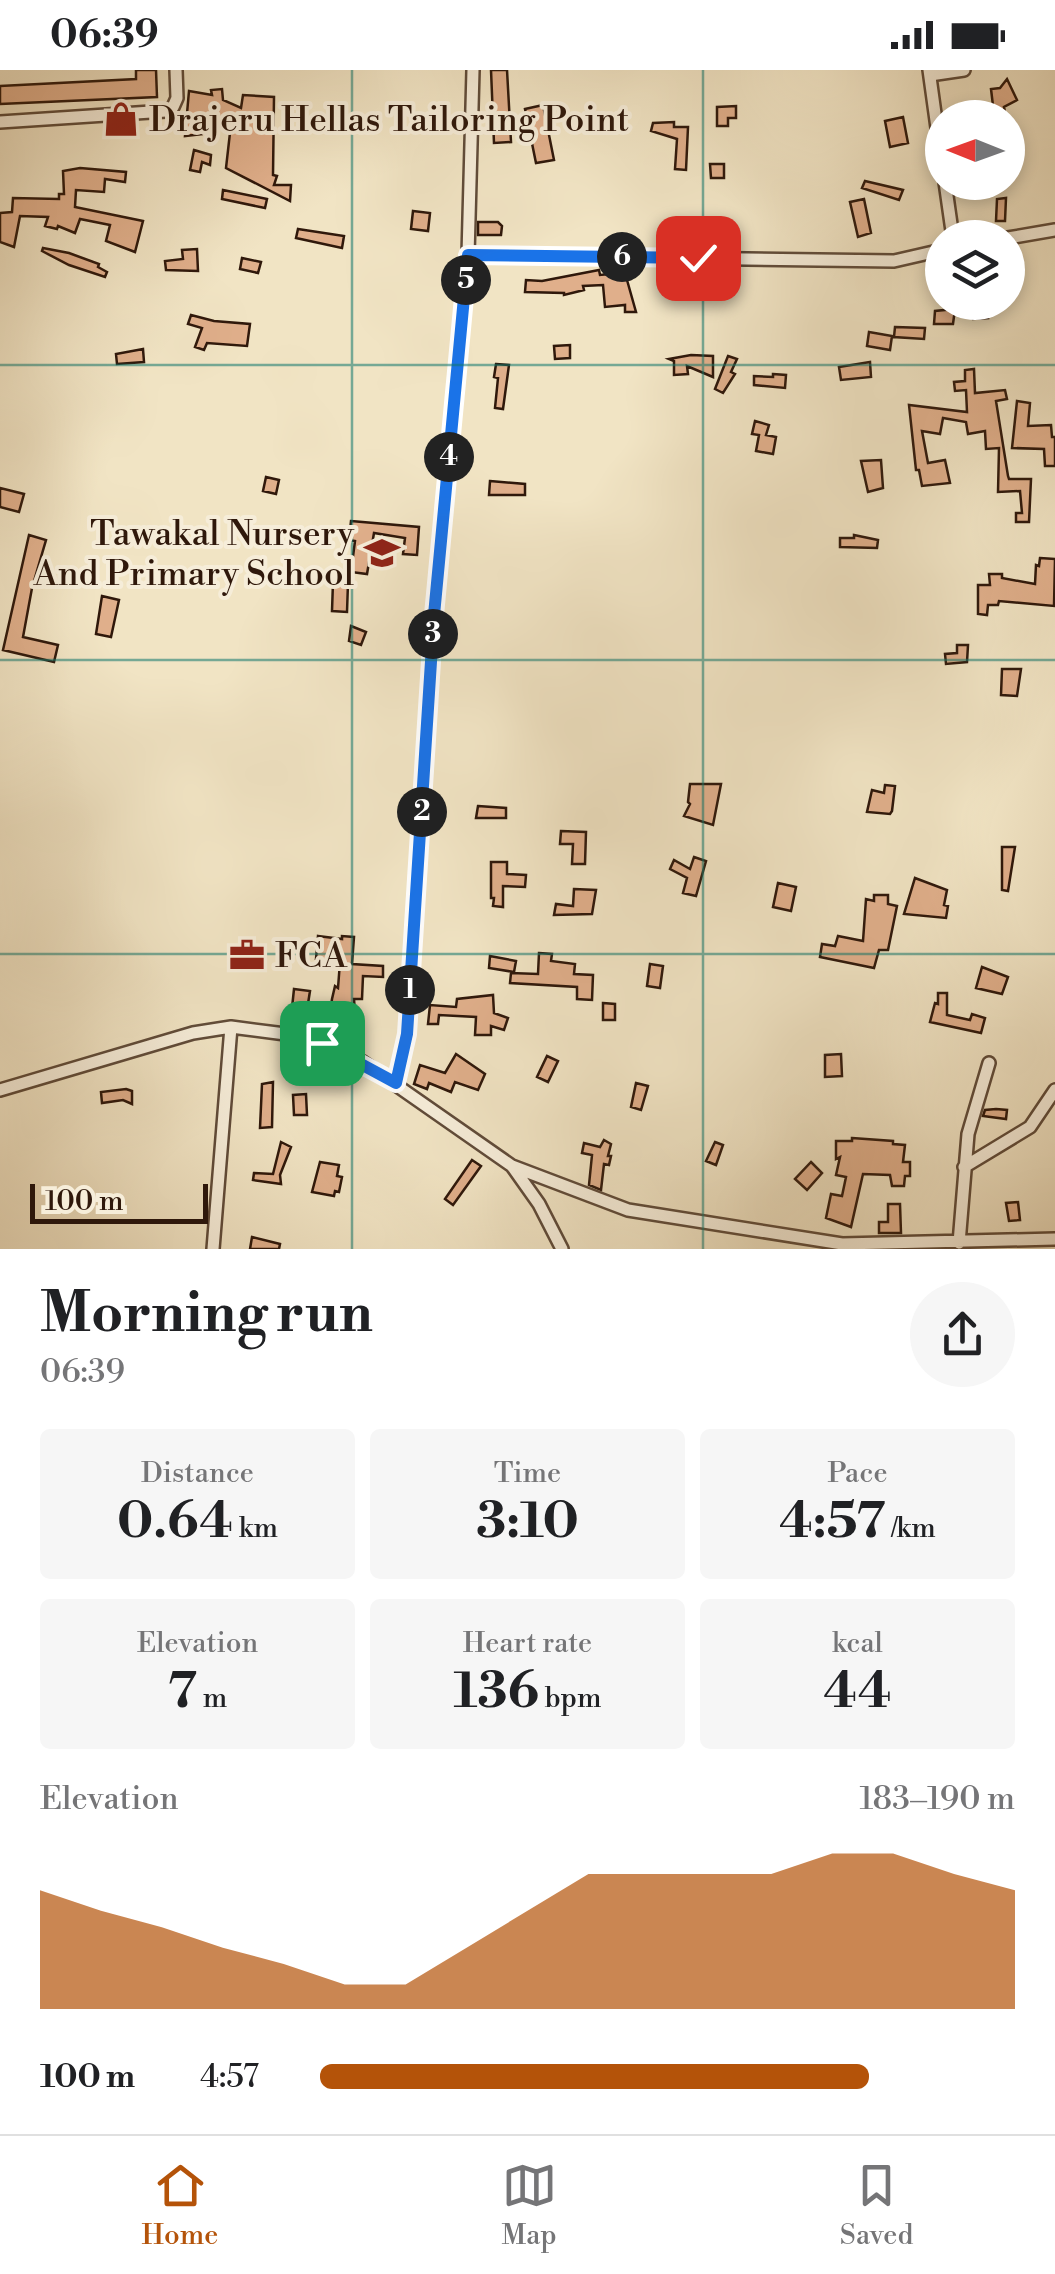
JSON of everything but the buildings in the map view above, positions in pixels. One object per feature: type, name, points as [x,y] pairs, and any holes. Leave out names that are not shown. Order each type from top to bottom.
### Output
[{"type":"street","points":[[0,122],[166,111],[174,107],[177,98],[176,70]]},
{"type":"street","points":[[396,1083],[407,1034],[434,615],[468,255],[474,70]]},
{"type":"street","points":[[934,100],[930,72],[964,70]]},
{"type":"street","points":[[1025,235],[1055,230]]},
{"type":"street","points":[[468,255],[894,261],[925,254]]},
{"type":"street","points":[[214,1249],[231,1027]]},
{"type":"street","points":[[0,1090],[168,1038],[231,1027],[293,1035],[322,1043],[396,1083],[512,1166],[628,1210],[842,1246],[1055,1239]]},
{"type":"street","points":[[959,1243],[971,1116],[989,1064]]},
{"type":"street","points":[[964,1167],[1030,1127],[1055,1090]]},
{"type":"street","points":[[512,1166],[539,1204],[562,1249]]},
{"type":"place","name":"Drajeru Hellas Tailoring Point","points":[[121,119]]},
{"type":"place","name":"Tawakal Nursery And Primary School","points":[[382,553]]},
{"type":"place","name":"FCA","points":[[247,955]]},
{"type":"route","points":[[322,1043],[396,1083],[407,1034],[434,615],[468,255],[698,258]]}]
